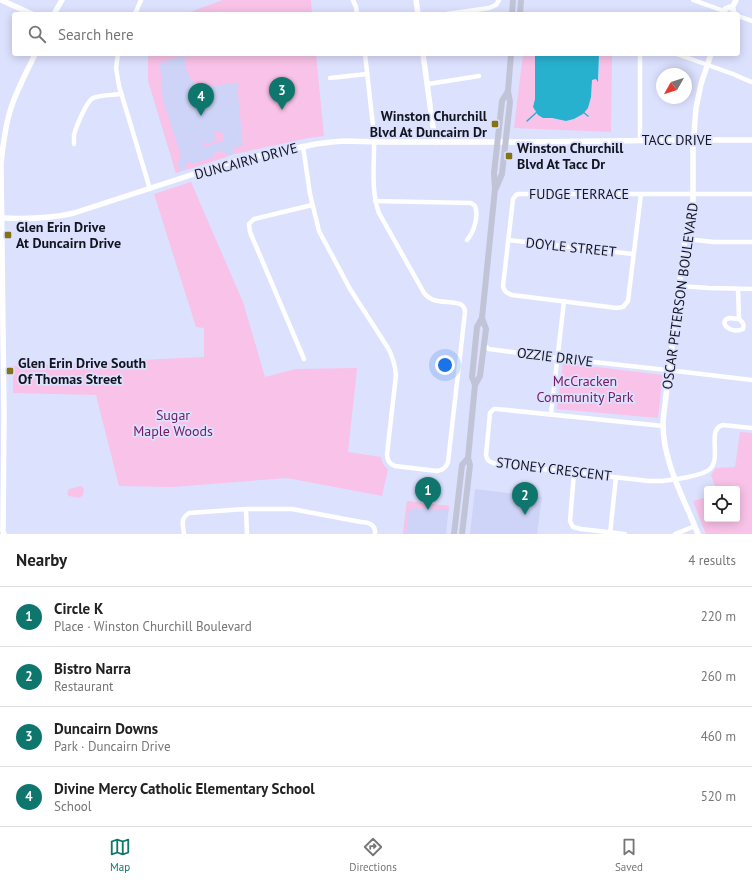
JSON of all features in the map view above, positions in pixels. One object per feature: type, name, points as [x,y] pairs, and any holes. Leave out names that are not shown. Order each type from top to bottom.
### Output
[{"type":"main road","points":[[512,12],[513,0]]},
{"type":"main road","points":[[520,12],[521,0]]},
{"type":"main road","points":[[495,189],[502,174],[510,102],[508,91],[511,56]]},
{"type":"main road","points":[[475,385],[472,377],[477,327],[482,318],[495,189],[494,173],[497,142],[502,101],[508,91]]},
{"type":"main road","points":[[462,534],[470,465],[468,458],[475,385],[480,376],[486,329],[482,318]]},
{"type":"main road","points":[[454,534],[462,465],[468,458]]},
{"type":"street","points":[[1,0],[28,12]]},
{"type":"street","points":[[55,12],[62,0]]},
{"type":"street","points":[[136,12],[141,0]]},
{"type":"street","points":[[353,0],[357,12]]},
{"type":"street","points":[[416,0],[418,12]]},
{"type":"street","points":[[461,12],[489,8],[496,5],[499,0]]},
{"type":"street","points":[[693,0],[724,12],[726,8],[732,8]]},
{"type":"street","points":[[732,8],[736,0]]},
{"type":"street","points":[[732,8],[734,12]]},
{"type":"street","points":[[740,17],[752,21]]},
{"type":"street","points":[[2,533],[4,415],[1,163],[10,109],[34,56]]},
{"type":"street","points":[[118,56],[116,68],[118,82],[150,189]]},
{"type":"street","points":[[303,146],[317,227],[350,289],[393,358],[395,367],[395,384],[387,454],[388,460],[395,466],[440,471],[446,468],[448,462],[465,308],[463,305],[432,300],[427,297],[379,213],[374,190],[374,142],[365,56]]},
{"type":"street","points":[[424,56],[435,142]]},
{"type":"street","points":[[640,56],[640,140]]},
{"type":"street","points":[[682,56],[752,82]]},
{"type":"street","name":"OSCAR PETERSON BOULEVARD","points":[[698,534],[668,456],[663,426],[684,239],[692,207],[693,147],[696,108],[710,56]]},
{"type":"street","points":[[330,78],[367,74]]},
{"type":"street","points":[[428,84],[479,76]]},
{"type":"street","points":[[74,144],[76,128],[86,106],[91,100],[98,97],[121,94]]},
{"type":"street","name":"TACC DRIVE","points":[[497,142],[752,140]]},
{"type":"street","name":"DUNCAIRN DRIVE","points":[[1,218],[51,218],[74,214],[234,161],[303,146],[345,141],[497,142]]},
{"type":"street","name":"FUDGE TERRACE","points":[[641,194],[628,301],[622,307],[617,308],[512,295],[507,294],[504,291],[503,286],[513,199],[516,195],[519,194],[641,194],[693,195],[752,194]]},
{"type":"street","points":[[375,200],[470,202],[475,206],[476,211],[473,232],[467,240]]},
{"type":"street","points":[[304,359],[250,232],[249,224],[254,220],[312,205]]},
{"type":"street","points":[[684,239],[714,242],[752,242]]},
{"type":"street","name":"DOYLE STREET","points":[[508,240],[633,254]]},
{"type":"street","points":[[679,286],[752,289]]},
{"type":"street","points":[[738,289],[739,319]]},
{"type":"street","points":[[551,414],[556,358],[564,302]]},
{"type":"street","points":[[483,356],[489,349],[484,344]]},
{"type":"street","name":"OZZIE DRIVE","points":[[489,349],[752,380]]},
{"type":"street","name":"STONEY CRESCENT","points":[[663,426],[497,408],[491,411],[486,452],[488,460],[496,464],[662,481],[701,474],[710,470],[712,468],[715,454],[714,434],[719,427],[723,425],[752,428]]},
{"type":"street","points":[[574,472],[570,521],[573,527],[625,534]]},
{"type":"street","points":[[610,533],[616,477]]},
{"type":"street","points":[[246,509],[247,534]]},
{"type":"street","points":[[184,534],[183,521],[185,516],[190,513],[246,509],[292,509],[367,522],[372,525],[375,530],[375,534]]},
{"type":"street","points":[[675,534],[695,526]]},
{"type":"shaded area","points":[[149,56],[234,56],[249,151],[234,154],[176,173],[148,80]]},
{"type":"shaded area","points":[[475,489],[542,497],[537,534],[470,534]]},
{"type":"shaded area","points":[[407,501],[449,506],[446,534],[403,534]]},
{"type":"green space","points":[[223,0],[311,0],[312,12],[190,12]]},
{"type":"green space","points":[[149,56],[181,56],[160,63],[163,100],[181,156],[178,162],[180,172],[176,173],[148,80]]},
{"type":"green space","points":[[184,56],[316,56],[324,136],[234,154],[234,148],[243,145],[237,85],[239,85],[239,83],[201,87],[192,80],[185,65]]},
{"type":"green space","points":[[523,56],[535,56],[535,99],[533,107],[538,115],[543,118],[567,121],[582,114],[591,97],[592,80],[596,79],[598,81],[599,77],[599,56],[612,56],[611,132],[514,128]]},
{"type":"green space","points":[[218,131],[222,132],[224,135],[223,141],[204,147],[203,143],[206,142],[207,144],[216,141],[214,133]]},
{"type":"green space","points":[[224,151],[227,157],[186,170],[187,164],[191,161],[192,164],[214,157],[214,153]]},
{"type":"green space","name":"Sugar Maple Woods","points":[[191,182],[243,302],[265,377],[296,369],[357,368],[348,452],[381,457],[383,464],[388,469],[382,496],[287,478],[173,487],[119,486],[96,395],[13,393],[13,366],[204,357],[204,328],[196,327],[154,194]]},
{"type":"green space","name":"McCracken Community Park","points":[[563,363],[663,375],[658,418],[557,409]]},
{"type":"green space","points":[[740,432],[752,433],[752,534],[706,534],[693,501],[704,498],[704,522],[740,522],[740,486],[715,486],[711,475],[716,468],[735,467]]},
{"type":"green space","points":[[81,486],[84,489],[83,495],[79,498],[69,496],[67,493],[69,489]]},
{"type":"green space","points":[[407,501],[449,506],[449,510],[441,509],[438,511],[438,509],[423,508],[411,509],[408,513],[406,534],[403,534]]},
{"type":"water","points":[[535,56],[599,56],[598,82],[596,79],[592,80],[591,97],[588,108],[583,114],[566,121],[543,118],[538,115],[533,107],[535,99]]},
{"type":"waterway","points":[[527,121],[537,112]]},
{"type":"waterway","points":[[583,112],[588,116]]},
{"type":"place","name":"Duncairn Downs","points":[[282,110]]},
{"type":"place","name":"Divine Mercy Catholic Elementary School","points":[[201,116]]},
{"type":"place","name":"Winston Churchill Blvd At Duncairn Dr","points":[[495,124]]},
{"type":"place","name":"Winston Churchill Blvd At Tacc Dr","points":[[509,156]]},
{"type":"place","name":"Glen Erin Drive At Duncairn Drive","points":[[8,235]]},
{"type":"place","name":"Glen Erin Drive South Of Thomas Street","points":[[10,371]]},
{"type":"place","name":"Circle K","points":[[428,510]]},
{"type":"place","name":"Bistro Narra","points":[[525,515]]}]
